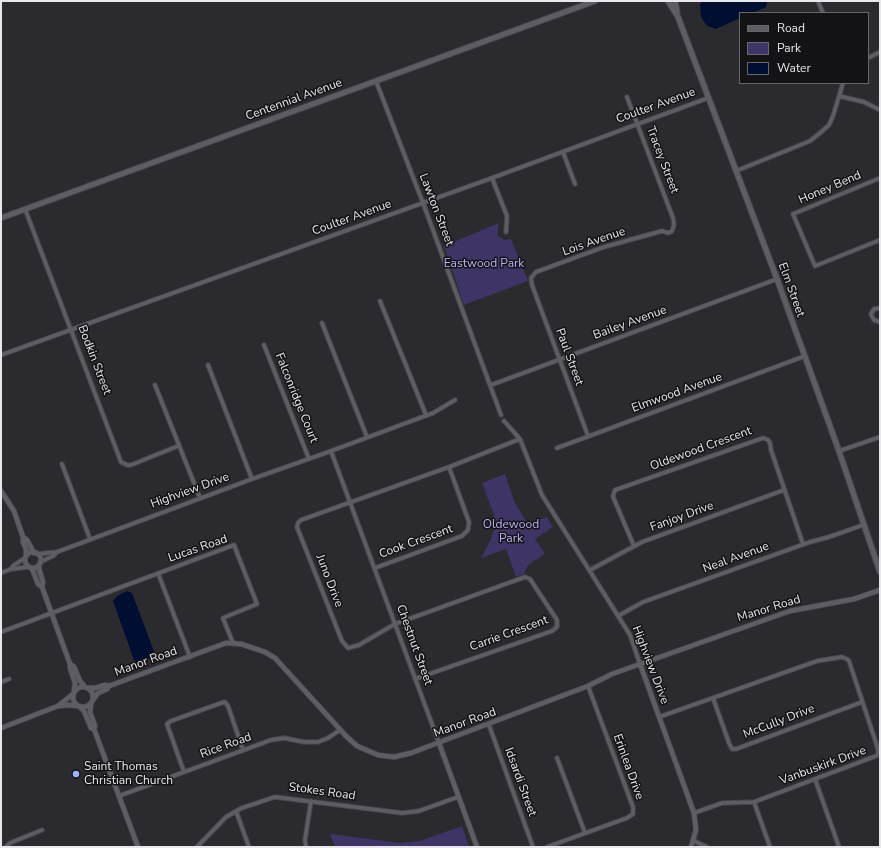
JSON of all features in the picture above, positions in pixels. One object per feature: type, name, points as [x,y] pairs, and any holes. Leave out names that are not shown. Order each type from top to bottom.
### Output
[{"type":"main road","name":"Centennial Avenue","points":[[1,218],[595,1]]},
{"type":"main road","points":[[668,1],[678,17]]},
{"type":"main road","points":[[675,1],[678,17]]},
{"type":"main road","name":"Elm Street","points":[[678,17],[777,279],[880,572]]},
{"type":"street","points":[[818,1],[823,12]]},
{"type":"street","points":[[869,58],[880,52]]},
{"type":"street","name":"Lawton Street","points":[[376,80],[501,415]]},
{"type":"street","points":[[736,172],[810,141],[820,133],[828,125],[833,116],[843,84]]},
{"type":"street","points":[[839,96],[864,102],[880,110]]},
{"type":"street","name":"Tracey Street","points":[[627,97],[673,218],[674,225],[672,231]]},
{"type":"street","name":"Coulter Avenue","points":[[1,355],[492,178],[708,98]]},
{"type":"street","points":[[563,152],[575,184]]},
{"type":"street","points":[[492,178],[507,216],[506,232]]},
{"type":"street","name":"Honey Bend","points":[[880,178],[793,214],[815,266],[880,240]]},
{"type":"street","name":"Bodkin Street","points":[[25,209],[72,329],[121,462],[131,465],[178,446]]},
{"type":"street","name":"Lois Avenue","points":[[532,285],[531,278],[536,272],[604,247],[662,231],[668,233],[672,231]]},
{"type":"street","name":"Bailey Avenue","points":[[491,386],[777,279]]},
{"type":"street","name":"Paul Street","points":[[532,285],[588,436]]},
{"type":"street","points":[[380,301],[426,416]]},
{"type":"street","points":[[880,308],[874,309],[871,314],[874,320],[880,322]]},
{"type":"street","points":[[322,323],[367,437]]},
{"type":"street","name":"Falconridge Court","points":[[264,344],[309,459]]},
{"type":"street","name":"Elmwood Avenue","points":[[556,448],[805,356]]},
{"type":"street","points":[[208,365],[252,479]]},
{"type":"street","points":[[155,385],[178,446],[200,498]]},
{"type":"street","points":[[331,451],[426,416],[455,400]]},
{"type":"street","name":"Highview Drive","points":[[504,421],[520,440],[542,495],[630,635],[694,813],[696,830],[691,847]]},
{"type":"street","points":[[838,451],[880,437]]},
{"type":"street","name":"Oldewood Crescent","points":[[634,546],[614,499],[614,493],[618,489],[763,438],[768,440],[770,443],[784,490],[803,544]]},
{"type":"street","points":[[350,503],[520,440]]},
{"type":"street","name":"Highview Drive","points":[[36,553],[57,552],[200,498],[331,451]]},
{"type":"street","name":"Chestnut Street","points":[[331,451],[477,847]]},
{"type":"street","points":[[62,464],[90,539]]},
{"type":"street","name":"Cook Crescent","points":[[375,568],[462,536],[468,530],[469,522],[449,467]]},
{"type":"street","name":"Fanjoy Drive","points":[[590,570],[649,539],[784,490]]},
{"type":"street","points":[[1,491],[14,511],[23,537],[23,542],[26,549],[25,563],[34,573],[38,584],[42,587]]},
{"type":"street","name":"Juno Drive","points":[[350,503],[300,520],[297,527],[344,645],[348,648],[354,647],[395,624]]},
{"type":"street","name":"Neal Avenue","points":[[618,616],[643,602],[803,544],[863,525]]},
{"type":"street","points":[[23,537],[40,557],[39,569],[43,582],[42,587],[70,664],[75,684],[73,701],[85,714],[91,728],[94,729]]},
{"type":"street","name":"Lucas Road","points":[[1,632],[51,612],[234,545],[257,604],[223,618],[233,643]]},
{"type":"street","name":"Highview Drive","points":[[40,563],[57,552]]},
{"type":"street","points":[[11,569],[30,553],[36,553]]},
{"type":"street","points":[[1,573],[11,569],[36,568],[40,563]]},
{"type":"street","points":[[158,573],[190,657]]},
{"type":"street","name":"Carrie Crescent","points":[[395,624],[525,577],[530,579],[557,620],[557,626],[552,631],[416,679]]},
{"type":"street","name":"Manor Road","points":[[87,688],[95,688],[105,685],[109,686],[226,643],[246,645],[265,652],[275,658],[340,730],[357,746],[370,752],[394,757],[411,754],[588,686],[612,674],[790,610],[854,599],[880,590]]},
{"type":"street","name":"Vanbuskirk Drive","points":[[659,717],[817,661],[842,657],[848,661],[876,741],[878,754],[873,758],[754,802],[722,802],[694,813]]},
{"type":"street","points":[[70,664],[74,667],[80,681],[92,693],[90,712],[95,726],[94,729],[138,847]]},
{"type":"street","points":[[1,682],[9,679]]},
{"type":"street","points":[[58,706],[61,707],[69,705],[86,707],[98,693],[107,689],[109,686]]},
{"type":"street","name":"Erinlea Drive","points":[[547,847],[627,818],[633,814],[633,810],[588,686]]},
{"type":"street","points":[[1,728],[58,706],[79,687],[87,688]]},
{"type":"street","name":"McCully Drive","points":[[713,698],[732,749],[736,749],[862,702]]},
{"type":"street","points":[[184,772],[167,724],[171,721],[225,702],[228,706],[243,750]]},
{"type":"street","name":"Idsardi Street","points":[[489,725],[533,847]]},
{"type":"street","name":"Rice Road","points":[[119,796],[277,738],[290,738],[304,742],[318,742],[328,738],[340,730]]},
{"type":"street","points":[[557,758],[584,833]]},
{"type":"street","points":[[815,779],[840,847]]},
{"type":"street","name":"Stokes Road","points":[[197,847],[226,817],[236,811],[275,797],[402,814],[419,811],[458,797]]},
{"type":"street","points":[[306,847],[305,840],[311,801]]},
{"type":"street","points":[[754,802],[770,847]]},
{"type":"street","points":[[236,811],[249,847]]},
{"type":"street","points":[[6,847],[10,843],[42,830]]},
{"type":"street","points":[[694,840],[707,847]]},
{"type":"green space","name":"Eastwood Park","points":[[499,223],[497,235],[504,240],[511,239],[528,281],[464,305],[444,246]]},
{"type":"green space","name":"Oldewood Park","points":[[505,474],[515,503],[528,524],[547,517],[553,527],[535,539],[545,554],[528,565],[524,574],[516,577],[506,549],[481,558],[491,539],[494,529],[494,515],[482,483]]},
{"type":"green space","points":[[462,826],[469,847],[335,847],[330,834],[400,843],[420,841]]},
{"type":"water","points":[[703,1],[767,1],[766,7],[754,12],[739,12],[739,18],[716,29],[707,26],[701,17],[700,4]]},
{"type":"water","points":[[127,591],[132,593],[155,654],[153,657],[138,663],[134,660],[113,601],[117,596]]},
{"type":"place","name":"Saint Thomas Christian Church","points":[[76,774]]}]
